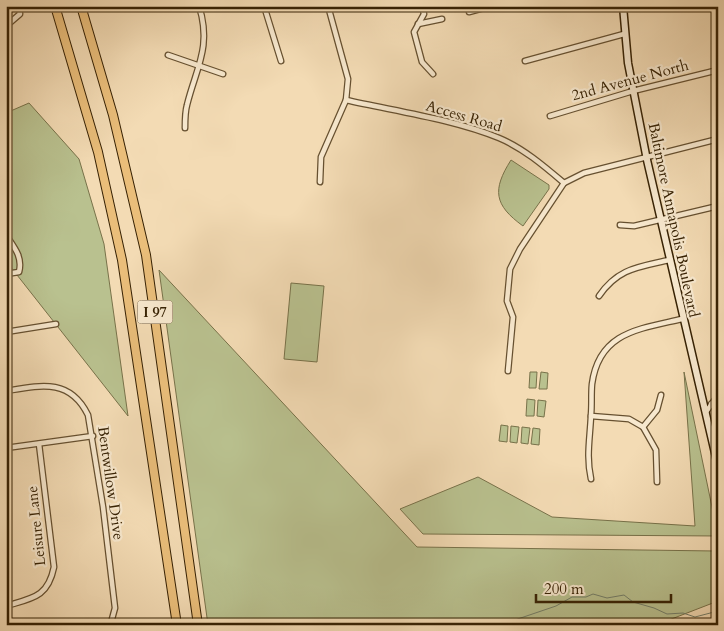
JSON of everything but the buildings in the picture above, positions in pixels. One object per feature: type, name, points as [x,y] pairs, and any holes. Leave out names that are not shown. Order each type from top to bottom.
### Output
[{"type":"highway","name":"I 97","points":[[55,6],[98,152],[114,221],[128,297],[161,521],[173,625]]},
{"type":"highway","name":"I 97","points":[[81,6],[115,123],[146,255],[198,625]]},
{"type":"highway","points":[[161,521],[177,625]]},
{"type":"main road","name":"Baltimore Annapolis Boulevard","points":[[623,6],[624,34],[646,157],[682,319],[718,466]]},
{"type":"street","points":[[185,128],[186,106],[201,66],[204,39],[199,6]]},
{"type":"street","points":[[264,6],[281,61]]},
{"type":"street","points":[[320,182],[321,157],[346,100],[348,79],[328,6]]},
{"type":"street","points":[[422,6],[424,14],[414,32],[422,62],[434,74]]},
{"type":"street","points":[[469,12],[491,6]]},
{"type":"street","points":[[6,26],[20,14],[19,7]]},
{"type":"street","points":[[718,15],[718,28]]},
{"type":"street","points":[[418,24],[442,19]]},
{"type":"street","points":[[525,61],[624,34]]},
{"type":"street","points":[[168,55],[223,74]]},
{"type":"street","name":"2nd Avenue North","points":[[550,116],[633,91],[718,70]]},
{"type":"street","name":"Access Road","points":[[346,100],[468,128],[499,138],[524,151],[564,183]]},
{"type":"street","points":[[508,370],[513,317],[507,301],[510,269],[520,250],[564,183],[584,173],[718,139]]},
{"type":"street","points":[[620,225],[634,226],[718,206]]},
{"type":"street","points":[[6,235],[19,256],[21,266],[19,272],[6,274]]},
{"type":"street","points":[[599,296],[618,274],[669,260]]},
{"type":"street","points":[[591,479],[587,460],[592,385],[596,367],[605,350],[615,340],[630,331],[682,319]]},
{"type":"street","points":[[6,332],[56,324]]},
{"type":"street","name":"Bentwillow Drive","points":[[6,391],[47,385],[69,392],[82,402],[93,436],[115,608],[112,619]]},
{"type":"street","points":[[643,427],[657,410],[661,395]]},
{"type":"street","points":[[706,412],[718,395]]},
{"type":"street","points":[[711,404],[718,409]]},
{"type":"street","points":[[591,416],[629,419],[643,427],[656,450],[657,482]]},
{"type":"street","points":[[6,448],[93,436]]},
{"type":"street","name":"Leisure Lane","points":[[6,606],[41,595],[50,586],[53,576],[54,568],[39,444]]},
{"type":"green space","points":[[29,103],[79,159],[104,244],[128,416],[6,261],[6,113]]},
{"type":"green space","points":[[511,160],[549,185],[549,189],[523,226],[506,211],[501,204],[499,196],[501,180]]},
{"type":"green space","points":[[159,270],[417,547],[716,551],[718,601],[656,625],[208,625]]},
{"type":"green space","points":[[291,283],[324,286],[317,362],[284,359]]},
{"type":"green space","points":[[530,372],[537,372],[536,388],[529,388]]},
{"type":"green space","points":[[541,372],[548,373],[547,389],[539,389]]},
{"type":"green space","points":[[684,372],[718,536],[423,534],[400,509],[478,477],[552,517],[695,526]]},
{"type":"green space","points":[[527,399],[535,400],[534,416],[526,416]]},
{"type":"green space","points":[[538,400],[546,401],[544,417],[537,416]]},
{"type":"green space","points":[[501,425],[508,426],[507,442],[499,441]]},
{"type":"green space","points":[[511,426],[519,427],[517,443],[510,442]]},
{"type":"green space","points":[[522,427],[530,428],[528,444],[521,443]]},
{"type":"green space","points":[[533,428],[540,429],[539,445],[531,444]]},
{"type":"waterway","points":[[500,625],[556,606],[572,597],[586,597],[593,594],[607,598],[624,595],[633,602],[667,614],[683,613],[695,617],[718,611]]}]
